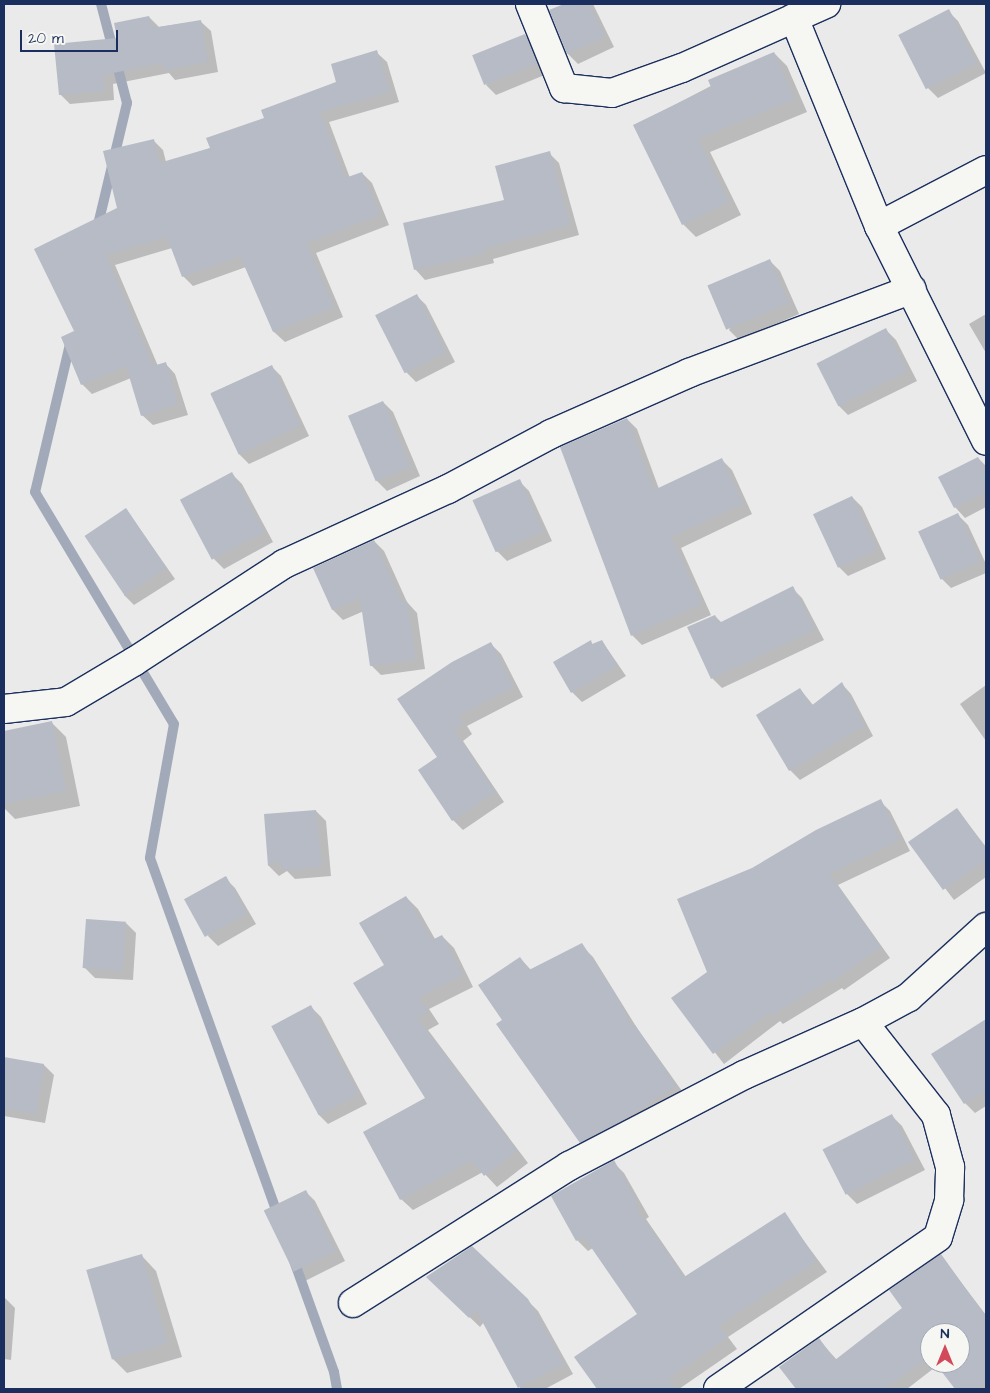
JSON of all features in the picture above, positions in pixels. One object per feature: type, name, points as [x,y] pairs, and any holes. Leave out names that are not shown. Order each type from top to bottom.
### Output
[{"type":"street","points":[[530,4],[564,88],[612,93],[682,68],[826,4]]},
{"type":"street","points":[[794,18],[880,226],[986,441]]},
{"type":"street","points":[[880,226],[986,170]]},
{"type":"street","points":[[4,709],[66,702],[135,661],[284,564],[448,489],[551,434],[688,373],[912,290]]},
{"type":"street","points":[[353,1303],[570,1166],[744,1075],[863,1022],[909,997],[986,927]]},
{"type":"street","points":[[718,1389],[938,1237],[949,1200],[950,1167],[936,1115],[863,1022]]},
{"type":"building","points":[[564,4],[589,4],[605,37],[567,54],[549,10]]},
{"type":"building","points":[[949,9],[977,63],[926,89],[898,35]]},
{"type":"building","points":[[149,16],[152,28],[201,20],[208,62],[164,70],[163,63],[103,75],[105,91],[59,95],[54,44],[117,38],[114,23]]},
{"type":"building","points":[[525,34],[537,64],[484,85],[472,55]]},
{"type":"building","points":[[377,50],[390,92],[320,112],[345,178],[362,172],[380,215],[306,243],[334,307],[273,332],[240,256],[182,277],[167,237],[106,255],[153,366],[166,362],[178,404],[141,416],[126,366],[81,385],[61,337],[74,331],[34,249],[117,208],[103,151],[154,139],[159,163],[210,148],[206,138],[264,118],[261,110],[336,82],[331,64]]},
{"type":"building","points":[[774,52],[795,99],[698,139],[729,202],[682,225],[633,125],[711,87],[708,80]]},
{"type":"building","points":[[550,151],[570,225],[484,249],[485,253],[414,270],[403,223],[504,200],[495,166]]},
{"type":"building","points":[[770,259],[789,303],[726,330],[707,286]]},
{"type":"building","points":[[417,294],[447,352],[405,373],[375,315]]},
{"type":"building","points":[[886,328],[908,371],[838,406],[817,363]]},
{"type":"building","points":[[272,365],[300,426],[239,454],[210,394]]},
{"type":"building","points":[[383,401],[411,466],[376,481],[348,416]]},
{"type":"building","points":[[627,418],[654,490],[722,458],[743,504],[671,537],[702,604],[631,636],[560,447]]},
{"type":"building","points":[[978,457],[986,473],[986,492],[954,508],[938,477]]},
{"type":"building","points":[[232,472],[264,532],[212,560],[180,500]]},
{"type":"building","points":[[520,479],[543,531],[496,552],[472,500]]},
{"type":"building","points":[[852,496],[877,549],[838,568],[813,514]]},
{"type":"building","points":[[126,508],[166,568],[125,596],[85,536]]},
{"type":"building","points":[[958,513],[980,561],[941,580],[918,532]]},
{"type":"building","points":[[374,540],[402,602],[407,601],[416,659],[370,666],[360,598],[332,610],[313,568]]},
{"type":"building","points":[[793,586],[815,630],[711,679],[687,627],[715,615],[719,623]]},
{"type":"building","points":[[591,640],[592,644],[602,640],[617,666],[571,693],[553,662]]},
{"type":"building","points":[[491,642],[514,687],[458,716],[463,724],[454,730],[495,792],[452,821],[418,770],[437,757],[397,699],[452,662]]},
{"type":"building","points":[[842,682],[864,726],[789,771],[756,715],[800,688],[811,706]]},
{"type":"building","points":[[52,721],[66,791],[4,804],[4,731]]},
{"type":"building","points":[[881,799],[900,840],[829,874],[881,947],[833,981],[831,979],[772,1015],[770,1012],[713,1054],[671,998],[707,972],[677,899],[752,868],[816,830]]},
{"type":"building","points":[[957,808],[986,849],[986,860],[943,890],[908,842]]},
{"type":"building","points":[[316,810],[322,867],[284,870],[278,861],[268,866],[264,814]]},
{"type":"building","points":[[226,876],[247,914],[205,937],[184,899]]},
{"type":"building","points":[[406,896],[432,940],[442,935],[463,975],[419,997],[428,1012],[417,1018],[517,1151],[484,1176],[472,1160],[400,1200],[363,1132],[425,1098],[353,983],[384,965],[359,923]]},
{"type":"building","points":[[86,919],[126,922],[122,971],[83,968]]},
{"type":"building","points":[[582,943],[616,995],[632,1027],[635,1025],[676,1086],[620,1122],[580,1143],[496,1024],[502,1020],[478,985],[520,957],[529,970]]},
{"type":"building","points":[[311,1005],[358,1094],[319,1115],[271,1026]]},
{"type":"building","points":[[986,1019],[986,1090],[964,1104],[931,1054]]},
{"type":"building","points":[[4,1057],[44,1064],[36,1114],[4,1108]]},
{"type":"building","points":[[892,1114],[915,1159],[846,1195],[823,1149]]},
{"type":"building","points":[[614,1160],[639,1206],[636,1208],[684,1277],[785,1212],[817,1261],[718,1326],[727,1338],[669,1378],[676,1389],[597,1389],[574,1357],[637,1314],[584,1237],[576,1241],[551,1196]]},
{"type":"building","points":[[306,1190],[336,1251],[294,1272],[264,1211]]},
{"type":"building","points":[[472,1246],[528,1299],[564,1364],[518,1388],[476,1310],[469,1318],[426,1277]]},
{"type":"building","points":[[142,1254],[168,1343],[112,1359],[86,1270]]},
{"type":"building","points":[[941,1254],[986,1317],[986,1382],[976,1389],[955,1389],[943,1373],[970,1373],[970,1323],[920,1323],[920,1363],[884,1389],[796,1389],[779,1367],[819,1338],[835,1360],[902,1308],[889,1290]]},
{"type":"waterway","points":[[97,229],[127,103],[101,4]]},
{"type":"waterway","points":[[71,340],[35,492],[174,724],[150,858],[279,1218]]},
{"type":"waterway","points":[[293,1258],[334,1372],[337,1389]]}]
